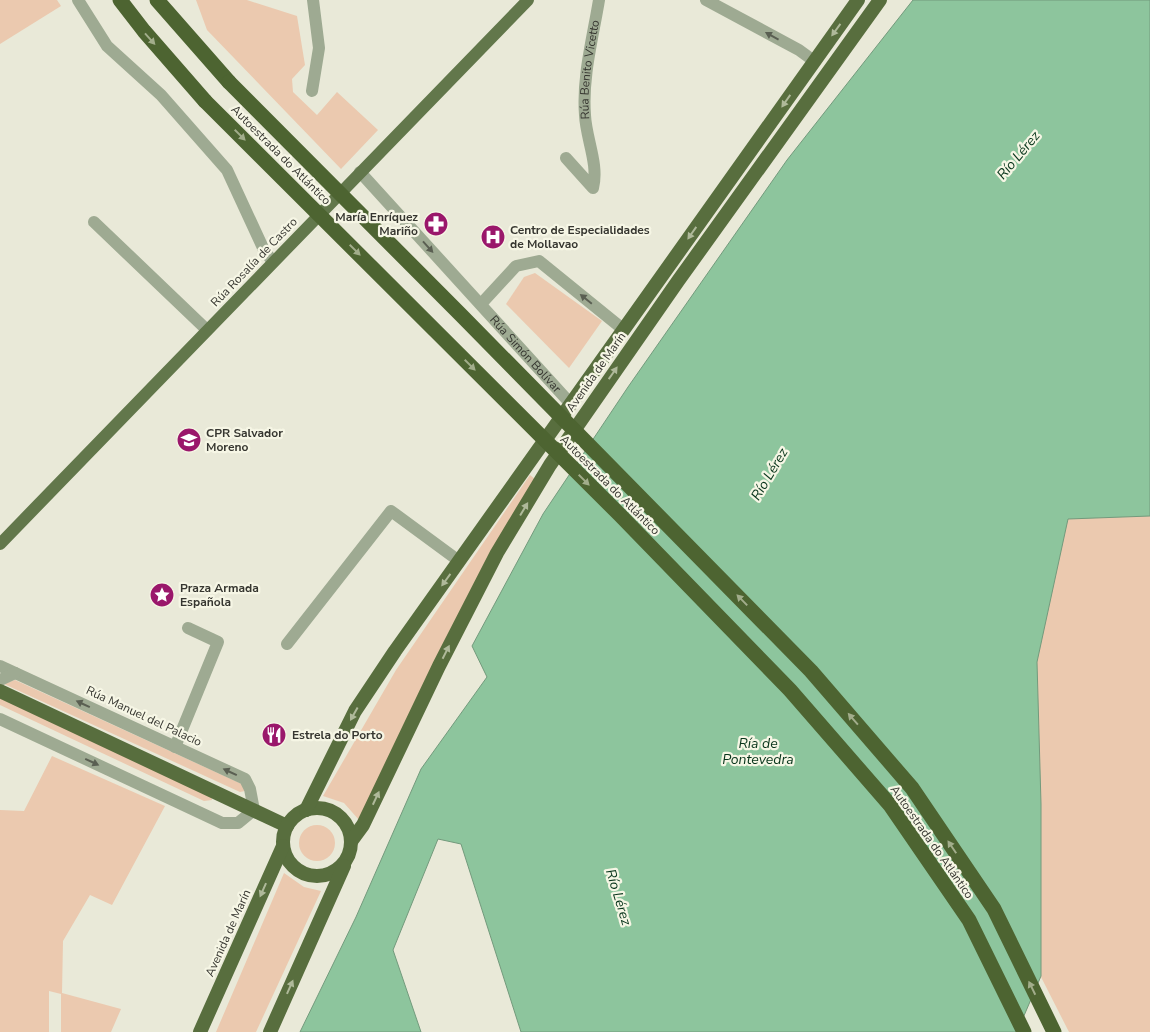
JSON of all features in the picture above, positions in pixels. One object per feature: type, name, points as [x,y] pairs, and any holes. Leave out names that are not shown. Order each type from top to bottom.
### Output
[{"type":"highway","name":"Autoestrada do Atlántico","points":[[120,0],[144,31],[205,101],[620,515],[790,690],[890,806],[969,920],[1024,1032]]},
{"type":"highway","name":"Autoestrada do Atlántico","points":[[157,0],[229,82],[461,314],[811,670],[912,788],[994,909],[1054,1032]]},
{"type":"highway","name":"Avenida de Marín","points":[[306,810],[355,711],[397,648],[858,0]]},
{"type":"highway","name":"Avenida de Marín","points":[[352,840],[363,825],[439,666],[497,553],[550,465],[678,281],[880,0]]},
{"type":"highway","points":[[0,691],[287,826]]},
{"type":"highway","points":[[270,1032],[350,852],[352,840],[350,830],[344,821],[327,809],[316,808],[306,810],[292,819],[283,836],[283,846],[290,864],[298,871],[307,876],[327,876],[337,871],[345,863]]},
{"type":"highway","name":"Avenida de Marín","points":[[200,1032],[283,846]]},
{"type":"main road","name":"Rúa Rosalía de Castro","points":[[0,544],[528,0]]},
{"type":"street","points":[[78,0],[107,46],[161,95],[227,170],[264,250],[273,262]]},
{"type":"street","points":[[312,91],[319,48],[313,0]]},
{"type":"street","name":"Rúa Benito Vicetto","points":[[566,158],[593,188],[596,177],[585,115],[586,81],[599,0]]},
{"type":"street","points":[[706,0],[798,50],[814,61]]},
{"type":"street","name":"Rúa Simón Bolívar","points":[[360,172],[570,403]]},
{"type":"street","points":[[94,222],[207,330]]},
{"type":"street","name":"Rúa Simón Bolívar","points":[[481,304],[516,266],[539,261],[624,330]]},
{"type":"street","points":[[287,644],[391,512],[459,562]]},
{"type":"street","points":[[175,747],[218,642],[188,628]]},
{"type":"street","name":"Rúa Manuel del Palacio","points":[[0,666],[245,779],[250,789],[254,810]]},
{"type":"street","points":[[0,680],[15,673]]},
{"type":"street","points":[[0,719],[222,823],[238,823],[254,810]]},
{"type":"shaded area","points":[[0,0],[57,0],[61,6],[0,44]]},
{"type":"shaded area","points":[[196,0],[247,0],[297,16],[305,65],[292,79],[293,92],[317,115],[337,92],[378,130],[341,169],[207,30]]},
{"type":"shaded area","points":[[1150,229],[1150,1032],[1069,1032],[1041,977],[1017,1032],[722,821]]},
{"type":"shaded area","points":[[535,273],[602,321],[569,368],[506,304],[524,277]]},
{"type":"shaded area","points":[[530,475],[535,479],[359,820],[344,803],[323,796],[396,670]]},
{"type":"shaded area","points":[[15,680],[244,785],[245,791],[240,792],[4,684]]},
{"type":"shaded area","points":[[0,698],[211,795],[212,800],[204,801],[0,705]]},
{"type":"shaded area","points":[[52,756],[165,806],[112,905],[90,895],[63,941],[62,993],[121,1009],[111,1032],[61,1032],[61,994],[49,991],[49,1032],[0,1032],[0,810],[24,811]]},
{"type":"shaded area","points":[[317,825],[324,826],[330,830],[334,836],[334,850],[330,856],[324,860],[317,861],[310,860],[304,856],[300,850],[299,843],[300,836],[304,830],[310,826]]},
{"type":"shaded area","points":[[284,873],[304,887],[321,891],[256,1032],[216,1032]]},
{"type":"water","name":"Ría de Pontevedra","points":[[913,0],[1150,0],[1150,516],[1068,519],[1037,662],[1041,804],[1041,976],[1017,1032],[521,1032],[461,844],[438,839],[393,950],[421,1032],[300,1032],[356,917],[421,769],[487,677],[472,646],[543,514],[628,387],[787,160]]},
{"type":"place","name":"María Enríquez Mariño","points":[[436,224]]},
{"type":"place","name":"Centro de Especialidades de Mollavao","points":[[493,237]]},
{"type":"place","name":"CPR Salvador Moreno","points":[[189,440]]},
{"type":"place","name":"Praza Armada Española","points":[[162,595]]},
{"type":"place","name":"Estrela do Porto","points":[[274,735]]},
{"type":"water label","name":"Río Lérez","points":[[1018,155]]},
{"type":"water label","name":"Río Lérez","points":[[769,474]]},
{"type":"water label","name":"Río Lérez","points":[[619,897]]}]
